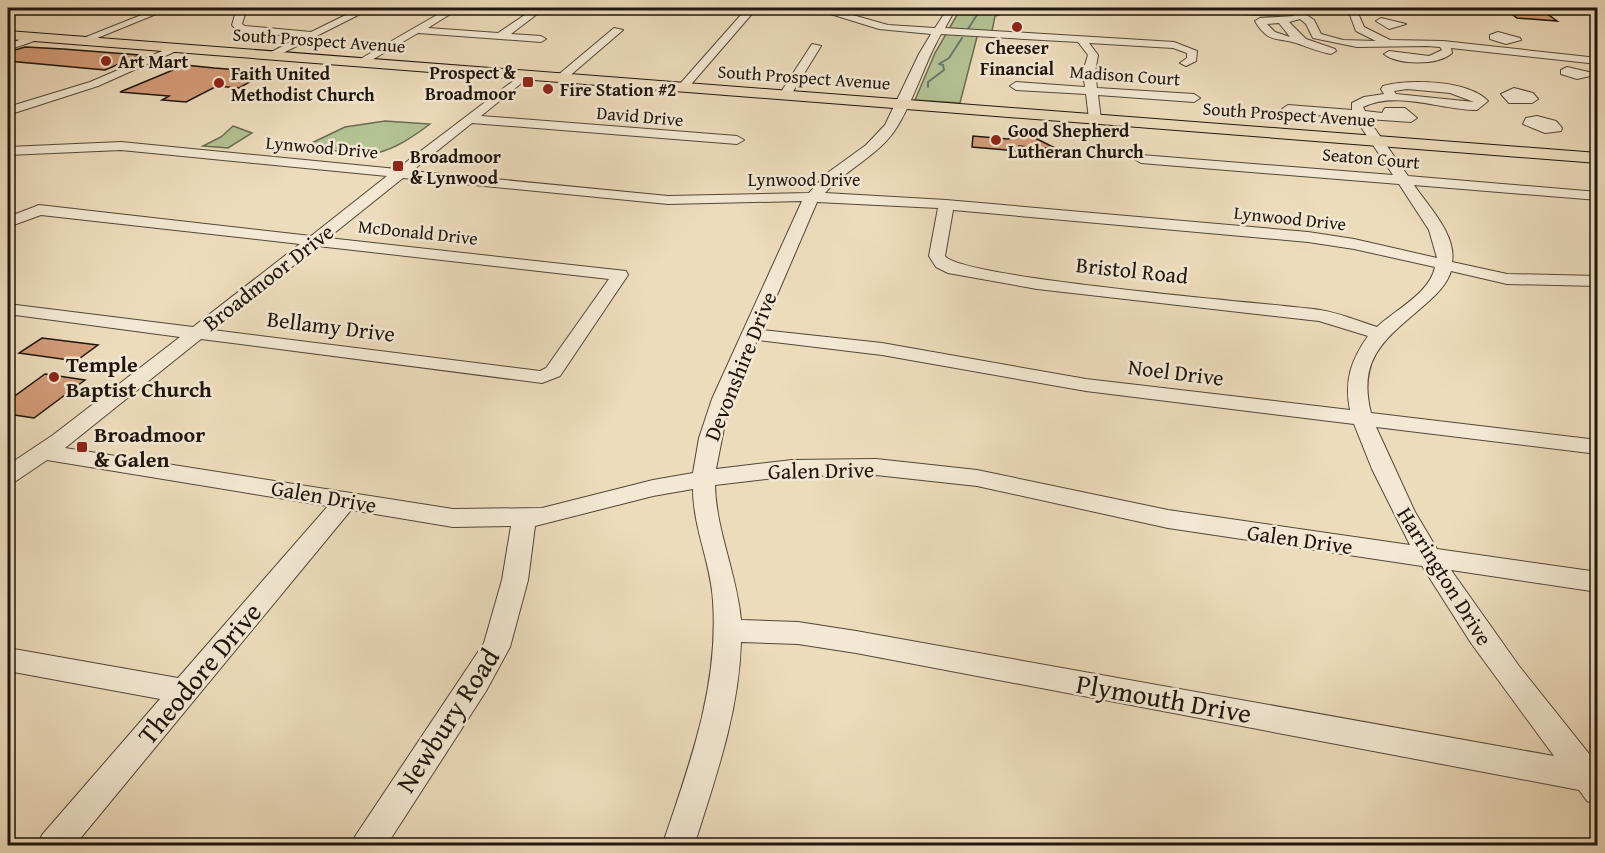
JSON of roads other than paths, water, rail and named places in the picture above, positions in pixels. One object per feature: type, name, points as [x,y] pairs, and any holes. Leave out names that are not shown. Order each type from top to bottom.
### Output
[{"type":"main road","points":[[8,11],[18,8]]},
{"type":"main road","name":"South Prospect Avenue","points":[[8,35],[1598,158]]},
{"type":"street","points":[[81,41],[166,8]]},
{"type":"street","points":[[242,8],[237,26],[242,29],[312,35]]},
{"type":"street","points":[[273,56],[312,35],[344,13],[367,8]]},
{"type":"street","points":[[361,62],[455,8]]},
{"type":"street","points":[[499,37],[541,8]]},
{"type":"street","points":[[683,87],[752,8]]},
{"type":"street","points":[[815,8],[888,28],[1021,42],[1080,38],[1180,46],[1190,49],[1193,54],[1186,63]]},
{"type":"street","name":"Devonshire Drive","points":[[678,846],[723,695],[729,631],[726,597],[708,526],[704,478],[711,432],[751,334],[812,197],[831,177],[884,136],[898,116],[937,32],[952,8]]},
{"type":"street","points":[[1297,8],[1296,12],[1307,19],[1317,36],[1360,48],[1432,58],[1446,55],[1449,51],[1443,44]]},
{"type":"street","points":[[1338,8],[1354,13],[1360,29],[1387,43]]},
{"type":"street","points":[[855,18],[872,12]]},
{"type":"street","points":[[1282,19],[1287,30],[1304,44],[1334,51],[1387,43],[1443,44],[1598,60]]},
{"type":"street","points":[[1299,40],[1274,37],[1264,29],[1260,21],[1307,19]]},
{"type":"street","points":[[1357,20],[1380,22]]},
{"type":"street","points":[[562,77],[625,26]]},
{"type":"street","points":[[416,30],[541,39]]},
{"type":"street","points":[[8,47],[36,37]]},
{"type":"street","points":[[1080,38],[1093,55],[1089,72],[1095,119]]},
{"type":"street","points":[[1514,41],[1533,48],[1536,54],[1567,70]]},
{"type":"street","points":[[785,95],[816,46]]},
{"type":"street","points":[[8,111],[94,84],[178,48]]},
{"type":"street","name":"Broadmoor Drive","points":[[8,475],[45,452],[525,75]]},
{"type":"street","name":"Madison Court","points":[[1016,86],[1194,98]]},
{"type":"street","points":[[1447,266],[1444,242],[1358,115],[1356,106],[1362,102],[1393,98],[1461,107],[1494,103],[1533,120]]},
{"type":"street","points":[[1288,109],[1388,117]]},
{"type":"street","name":"David Drive","points":[[469,119],[737,140]]},
{"type":"street","name":"Lynwood Drive","points":[[8,150],[114,146],[668,200],[709,201],[763,197],[812,197],[946,204],[1332,240],[1508,279],[1598,281]]},
{"type":"street","name":"Seaton Court","points":[[1141,159],[1598,196]]},
{"type":"street","name":"Bristol Road","points":[[946,204],[937,256],[942,263],[954,269],[1037,284],[1321,315],[1378,333]]},
{"type":"street","name":"McDonald Drive","points":[[8,222],[33,211],[620,275],[553,372],[542,377]]},
{"type":"street","name":"Harrington Drive","points":[[1447,266],[1438,283],[1378,333],[1360,362],[1357,381],[1363,418],[1399,505],[1428,558],[1499,661],[1594,782]]},
{"type":"street","name":"Bellamy Drive","points":[[8,309],[542,377]]},
{"type":"street","name":"Noel Drive","points":[[751,334],[882,349],[1086,385],[1598,447]]},
{"type":"street","name":"Galen Drive","points":[[45,452],[453,518],[524,518],[557,514],[653,488],[704,478],[824,467],[923,471],[1026,488],[1168,519],[1598,582]]},
{"type":"street","name":"Theodore Drive","points":[[53,846],[346,500]]},
{"type":"street","name":"Newbury Road","points":[[367,846],[476,682],[496,647],[506,619],[515,580],[524,518]]},
{"type":"street","name":"Plymouth Drive","points":[[729,631],[798,633],[856,642],[1594,782]]},
{"type":"street","points":[[8,659],[184,691]]},
{"type":"waterway","points":[[968,29],[980,10]]},
{"type":"waterway","points":[[928,87],[928,82],[944,70],[943,65],[939,64],[949,58],[962,38]]},
{"type":"place","name":"Cheeser Financial","points":[[1017,27]]},
{"type":"place","name":"Art Mart","points":[[106,61]]},
{"type":"place","name":"Prospect & Broadmoor","points":[[528,82]]},
{"type":"place","name":"Faith United Methodist Church","points":[[219,83]]},
{"type":"place","name":"Fire Station #2","points":[[548,89]]},
{"type":"place","name":"Good Shepherd Lutheran Church","points":[[996,140]]},
{"type":"place","name":"Broadmoor & Lynwood","points":[[398,166]]},
{"type":"place","name":"Temple Baptist Church","points":[[54,377]]},
{"type":"place","name":"Broadmoor & Galen","points":[[82,447]]}]
